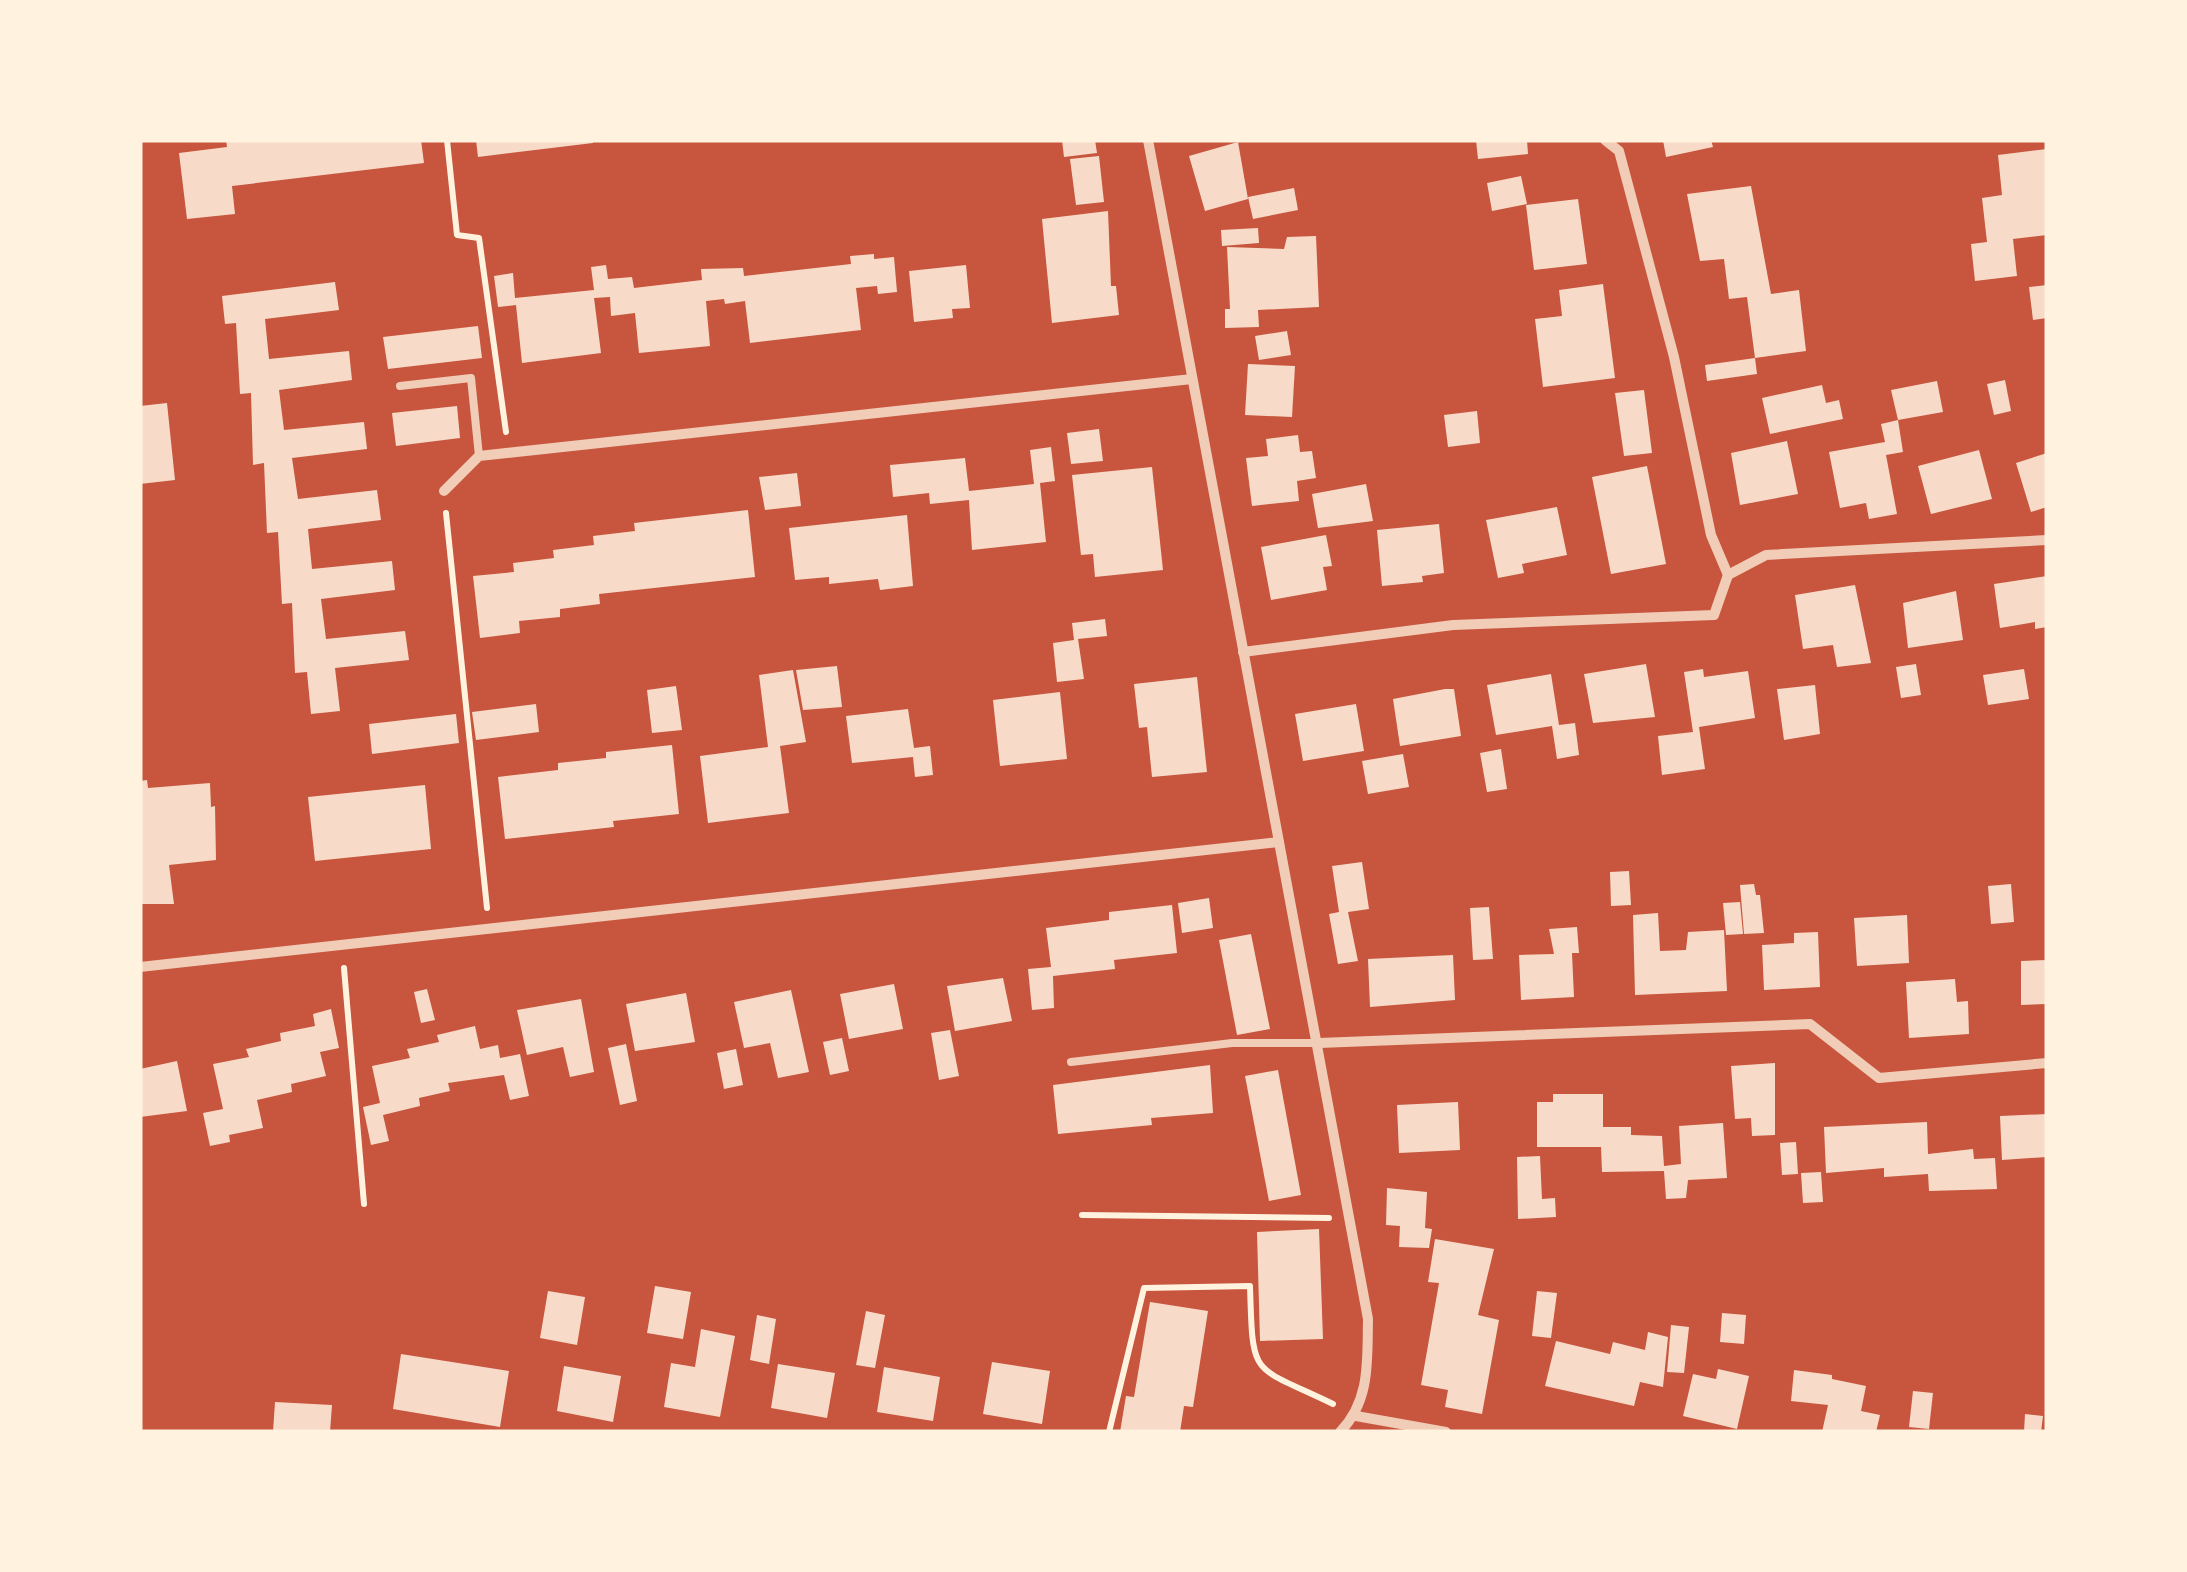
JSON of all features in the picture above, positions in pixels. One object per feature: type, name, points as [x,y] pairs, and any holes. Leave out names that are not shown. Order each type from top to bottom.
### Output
[{"type":"street","points":[[1148,140],[1368,1319],[1367,1377],[1356,1416],[1340,1432]]},
{"type":"street","points":[[1605,140],[1620,151],[1674,357],[1710,535],[1728,575]]},
{"type":"street","points":[[444,492],[479,456],[1192,379]]},
{"type":"street","points":[[1243,652],[1453,625],[1714,615],[1728,575],[1766,555],[2047,540]]},
{"type":"street","points":[[140,967],[1279,842]]},
{"type":"street","points":[[1319,1043],[1810,1024],[1879,1078],[2047,1063]]},
{"type":"street","points":[[1356,1416],[1446,1432]]},
{"type":"lane","points":[[400,386],[471,378],[479,456]]},
{"type":"lane","points":[[1071,1062],[1232,1043],[1319,1043]]},
{"type":"path","points":[[447,140],[457,235],[480,238],[508,452]]},
{"type":"path","points":[[444,492],[489,931]]},
{"type":"path","points":[[343,946],[364,1204]]},
{"type":"path","points":[[1082,1215],[1350,1218]]},
{"type":"path","points":[[1109,1432],[1144,1288],[1250,1286],[1252,1356],[1260,1368],[1356,1416]]},
{"type":"building","points":[[226,140],[421,140],[424,163],[232,186],[235,214],[187,219],[179,153],[227,147]]},
{"type":"building","points":[[476,140],[593,140],[593,143],[478,157]]},
{"type":"building","points":[[1062,140],[1095,140],[1097,153],[1064,157]]},
{"type":"building","points":[[1476,140],[1527,140],[1528,154],[1478,159]]},
{"type":"building","points":[[1663,140],[1711,140],[1713,147],[1666,157]]},
{"type":"building","points":[[1238,142],[1248,199],[1205,211],[1189,156]]},
{"type":"building","points":[[2047,149],[2047,235],[2013,239],[2017,276],[1975,281],[1971,244],[1987,242],[1982,198],[2002,195],[1998,155]]},
{"type":"building","points":[[1099,156],[1104,202],[1076,205],[1070,159]]},
{"type":"building","points":[[1521,176],[1527,204],[1492,211],[1487,183]]},
{"type":"building","points":[[1751,186],[1771,294],[1799,290],[1806,351],[1755,358],[1747,297],[1729,299],[1724,259],[1700,261],[1687,194]]},
{"type":"building","points":[[1294,188],[1298,210],[1253,219],[1248,197]]},
{"type":"building","points":[[1578,199],[1587,264],[1534,270],[1526,205]]},
{"type":"building","points":[[1108,211],[1111,286],[1116,286],[1119,315],[1052,323],[1042,219]]},
{"type":"building","points":[[1258,228],[1259,243],[1222,246],[1221,230]]},
{"type":"building","points":[[1316,236],[1319,307],[1258,310],[1259,327],[1225,328],[1225,309],[1230,309],[1227,247],[1284,249],[1287,237]]},
{"type":"building","points":[[874,254],[874,259],[894,257],[897,292],[878,294],[877,286],[856,288],[861,330],[750,343],[745,301],[725,304],[724,299],[706,301],[710,346],[639,353],[635,313],[611,316],[610,297],[594,298],[601,353],[522,363],[516,305],[498,307],[494,276],[513,273],[515,298],[594,290],[591,267],[606,265],[608,279],[632,277],[634,288],[702,280],[701,269],[743,268],[744,276],[851,264],[850,256]]},
{"type":"building","points":[[966,265],[970,308],[952,309],[953,318],[914,322],[909,271]]},
{"type":"building","points":[[335,282],[339,310],[265,319],[269,359],[349,351],[352,380],[279,390],[284,430],[364,422],[367,449],[292,458],[298,499],[377,490],[381,520],[308,529],[312,569],[392,561],[395,590],[321,599],[326,639],[405,631],[409,660],[335,668],[340,711],[311,714],[307,672],[295,673],[292,603],[282,604],[278,532],[267,533],[264,463],[253,465],[251,393],[240,394],[236,323],[225,324],[222,296]]},
{"type":"building","points":[[1603,284],[1615,378],[1543,387],[1535,319],[1562,316],[1559,290]]},
{"type":"building","points":[[2047,285],[2047,318],[2033,320],[2029,287]]},
{"type":"building","points":[[478,326],[482,358],[388,369],[383,337]]},
{"type":"building","points":[[1287,331],[1291,355],[1259,360],[1255,336]]},
{"type":"building","points":[[1755,358],[1757,374],[1707,381],[1705,365]]},
{"type":"building","points":[[1248,364],[1295,366],[1292,417],[1245,415]]},
{"type":"building","points":[[2005,380],[2011,411],[1994,415],[1987,384]]},
{"type":"building","points":[[1937,381],[1943,412],[1898,420],[1891,390]]},
{"type":"building","points":[[1822,385],[1826,403],[1839,400],[1843,419],[1770,434],[1762,398]]},
{"type":"building","points":[[1644,390],[1652,453],[1624,456],[1615,393]]},
{"type":"building","points":[[167,403],[175,480],[140,484],[140,406]]},
{"type":"building","points":[[457,406],[460,438],[396,446],[392,413]]},
{"type":"building","points":[[1477,411],[1480,443],[1448,447],[1444,415]]},
{"type":"building","points":[[1898,420],[1903,452],[1886,455],[1897,514],[1869,519],[1866,503],[1840,508],[1829,452],[1885,442],[1881,424]]},
{"type":"building","points":[[1099,429],[1103,461],[1071,464],[1067,433]]},
{"type":"building","points":[[1298,435],[1300,452],[1312,451],[1316,478],[1297,481],[1299,501],[1252,506],[1246,458],[1268,456],[1266,439]]},
{"type":"building","points":[[1787,441],[1798,494],[1740,505],[1731,453]]},
{"type":"building","points":[[1051,447],[1055,481],[1040,483],[1046,542],[972,550],[969,500],[930,504],[929,493],[893,497],[890,465],[965,458],[969,491],[1034,484],[1030,450]]},
{"type":"building","points":[[1979,450],[1992,499],[1931,514],[1918,466]]},
{"type":"building","points":[[2047,453],[2047,507],[2031,512],[2016,463]]},
{"type":"building","points":[[1647,466],[1666,564],[1611,574],[1592,477]]},
{"type":"building","points":[[1152,467],[1163,570],[1095,577],[1093,554],[1081,555],[1072,475]]},
{"type":"building","points":[[797,473],[801,506],[765,510],[759,477]]},
{"type":"building","points":[[1366,484],[1373,521],[1318,528],[1312,494]]},
{"type":"building","points":[[1557,507],[1567,555],[1522,564],[1524,573],[1498,578],[1486,520]]},
{"type":"building","points":[[748,510],[755,577],[599,594],[600,604],[560,609],[560,617],[519,621],[520,633],[480,638],[473,576],[514,572],[513,563],[554,558],[553,550],[594,545],[593,536],[635,531],[634,523]]},
{"type":"building","points":[[907,515],[913,586],[880,590],[878,579],[829,584],[829,577],[795,580],[789,528]]},
{"type":"building","points":[[1439,524],[1444,573],[1422,576],[1423,582],[1382,586],[1377,530]]},
{"type":"building","points":[[1326,535],[1332,566],[1323,567],[1327,590],[1271,600],[1261,547]]},
{"type":"building","points":[[2047,576],[2047,627],[2035,629],[2035,622],[2000,628],[1994,584]]},
{"type":"building","points":[[1855,585],[1871,663],[1837,667],[1833,645],[1803,649],[1795,595]]},
{"type":"building","points":[[1956,591],[1963,640],[1908,648],[1903,603]]},
{"type":"building","points":[[1105,619],[1107,636],[1078,639],[1084,679],[1057,682],[1053,643],[1074,640],[1072,623]]},
{"type":"building","points":[[1646,664],[1655,717],[1593,723],[1584,674]]},
{"type":"building","points":[[1916,664],[1921,695],[1901,698],[1896,667]]},
{"type":"building","points":[[837,666],[842,707],[803,710],[796,670]]},
{"type":"building","points":[[1703,669],[1704,677],[1748,671],[1755,718],[1699,727],[1705,769],[1662,775],[1658,736],[1693,732],[1684,672]]},
{"type":"building","points":[[2024,669],[2029,699],[1988,705],[1983,675]]},
{"type":"building","points":[[793,670],[806,742],[780,746],[789,813],[708,823],[700,756],[768,747],[759,675]]},
{"type":"building","points":[[1551,674],[1559,725],[1575,723],[1579,755],[1557,759],[1552,726],[1496,735],[1487,685]]},
{"type":"building","points":[[1197,677],[1207,772],[1152,777],[1147,727],[1139,728],[1134,684]]},
{"type":"building","points":[[1815,685],[1820,734],[1784,740],[1777,689]]},
{"type":"building","points":[[676,686],[682,730],[652,733],[647,690]]},
{"type":"building","points":[[1454,689],[1461,736],[1400,746],[1393,699]]},
{"type":"building","points":[[1060,692],[1067,759],[1000,766],[993,700]]},
{"type":"building","points":[[536,704],[539,732],[476,740],[472,712]]},
{"type":"building","points":[[1356,704],[1364,751],[1303,761],[1295,714]]},
{"type":"building","points":[[908,709],[914,748],[930,746],[933,775],[915,777],[913,757],[852,763],[846,716]]},
{"type":"building","points":[[456,714],[459,743],[372,754],[369,724]]},
{"type":"building","points":[[672,745],[679,814],[613,821],[614,827],[505,839],[498,777],[558,770],[558,763],[606,758],[606,752]]},
{"type":"building","points":[[1501,749],[1507,789],[1487,792],[1480,753]]},
{"type":"building","points":[[1403,754],[1409,787],[1368,794],[1362,761]]},
{"type":"building","points":[[147,780],[148,788],[210,783],[211,807],[215,806],[216,860],[169,865],[174,904],[140,904],[140,781]]},
{"type":"building","points":[[425,785],[431,849],[315,861],[308,797]]},
{"type":"building","points":[[1362,862],[1369,909],[1348,912],[1358,961],[1338,964],[1329,914],[1339,912],[1332,866]]},
{"type":"building","points":[[1629,871],[1631,905],[1611,906],[1610,872]]},
{"type":"building","points":[[1754,884],[1756,895],[1760,895],[1764,933],[1744,934],[1740,885]]},
{"type":"building","points":[[2011,884],[2014,922],[1991,924],[1988,886]]},
{"type":"building","points":[[1209,898],[1213,928],[1182,933],[1178,903]]},
{"type":"building","points":[[1740,902],[1743,934],[1726,935],[1723,903]]},
{"type":"building","points":[[1172,905],[1177,953],[1114,960],[1115,969],[1053,976],[1054,1008],[1032,1010],[1028,969],[1051,967],[1046,928],[1109,920],[1109,912]]},
{"type":"building","points":[[1489,907],[1493,959],[1473,960],[1470,908]]},
{"type":"building","points":[[1658,913],[1660,951],[1686,950],[1688,932],[1724,930],[1727,991],[1635,995],[1633,915]]},
{"type":"building","points":[[1907,915],[1909,963],[1857,966],[1854,918]]},
{"type":"building","points":[[1577,927],[1579,953],[1572,953],[1574,997],[1521,1000],[1519,955],[1554,954],[1549,929]]},
{"type":"building","points":[[1818,932],[1820,987],[1764,990],[1762,945],[1794,943],[1794,933]]},
{"type":"building","points":[[1251,934],[1270,1029],[1237,1035],[1219,940]]},
{"type":"building","points":[[1453,955],[1455,1000],[1370,1007],[1368,959]]},
{"type":"building","points":[[2047,960],[2047,1004],[2021,1005],[2021,961]]},
{"type":"building","points":[[1003,978],[1012,1021],[955,1031],[947,986]]},
{"type":"building","points":[[1955,979],[1957,1002],[1968,1001],[1969,1034],[1909,1038],[1906,982]]},
{"type":"building","points":[[894,984],[903,1029],[849,1039],[840,994]]},
{"type":"building","points":[[427,989],[435,1020],[421,1023],[414,992]]},
{"type":"building","points":[[791,990],[809,1072],[778,1078],[770,1043],[744,1048],[734,1002]]},
{"type":"building","points":[[686,993],[695,1042],[635,1051],[626,1004]]},
{"type":"building","points":[[581,999],[594,1072],[570,1077],[563,1047],[527,1055],[517,1010]]},
{"type":"building","points":[[331,1009],[339,1048],[320,1052],[326,1076],[291,1084],[292,1092],[257,1100],[263,1128],[229,1135],[230,1142],[210,1146],[203,1113],[223,1109],[213,1064],[249,1057],[246,1049],[281,1041],[280,1033],[315,1026],[313,1014]]},
{"type":"building","points":[[475,1026],[480,1049],[498,1045],[500,1058],[520,1054],[529,1096],[510,1100],[504,1075],[448,1083],[450,1091],[419,1098],[420,1106],[383,1115],[389,1141],[371,1145],[363,1107],[380,1103],[372,1066],[410,1058],[407,1049],[439,1042],[437,1035]]},
{"type":"building","points":[[950,1030],[959,1076],[939,1080],[931,1033]]},
{"type":"building","points":[[842,1038],[849,1071],[830,1075],[823,1042]]},
{"type":"building","points":[[626,1044],[637,1101],[620,1105],[608,1048]]},
{"type":"building","points":[[736,1049],[743,1085],[724,1089],[717,1053]]},
{"type":"building","points":[[177,1061],[187,1111],[140,1117],[140,1069]]},
{"type":"building","points":[[1775,1063],[1775,1135],[1752,1136],[1751,1118],[1735,1119],[1731,1066]]},
{"type":"building","points":[[1210,1065],[1213,1113],[1151,1118],[1152,1125],[1058,1134],[1053,1085]]},
{"type":"building","points":[[1278,1070],[1301,1195],[1269,1201],[1245,1076]]},
{"type":"building","points":[[1553,1094],[1603,1094],[1603,1127],[1631,1127],[1631,1135],[1662,1136],[1664,1166],[1681,1164],[1679,1126],[1723,1123],[1727,1178],[1688,1180],[1686,1198],[1666,1199],[1664,1171],[1602,1172],[1601,1147],[1537,1147],[1537,1102],[1553,1102]]},
{"type":"building","points":[[1458,1102],[1460,1150],[1399,1153],[1397,1105]]},
{"type":"building","points":[[2047,1114],[2047,1157],[2002,1160],[2000,1116]]},
{"type":"building","points":[[1927,1122],[1928,1154],[1973,1149],[1974,1159],[1995,1158],[1997,1189],[1929,1191],[1928,1174],[1884,1177],[1884,1168],[1826,1173],[1824,1127]]},
{"type":"building","points":[[1796,1142],[1798,1174],[1782,1175],[1780,1143]]},
{"type":"building","points":[[1540,1156],[1542,1199],[1555,1198],[1556,1217],[1518,1219],[1517,1157]]},
{"type":"building","points":[[1821,1172],[1823,1202],[1803,1203],[1801,1173]]},
{"type":"building","points":[[1387,1188],[1427,1192],[1425,1228],[1432,1229],[1429,1248],[1399,1247],[1400,1226],[1386,1225]]},
{"type":"building","points":[[1319,1229],[1323,1339],[1260,1341],[1257,1232]]},
{"type":"building","points":[[1435,1239],[1494,1249],[1478,1315],[1499,1320],[1482,1414],[1445,1407],[1448,1390],[1421,1385],[1439,1283],[1428,1282]]},
{"type":"building","points":[[655,1286],[691,1292],[683,1339],[647,1333]]},
{"type":"building","points":[[548,1291],[585,1297],[577,1345],[540,1338]]},
{"type":"building","points":[[1537,1291],[1557,1293],[1551,1338],[1532,1336]]},
{"type":"building","points":[[1150,1302],[1208,1311],[1193,1407],[1184,1406],[1180,1432],[1120,1432],[1126,1396],[1134,1397]]},
{"type":"building","points":[[866,1311],[885,1315],[875,1368],[856,1365]]},
{"type":"building","points":[[1722,1313],[1746,1315],[1744,1344],[1720,1342]]},
{"type":"building","points":[[757,1315],[776,1319],[769,1364],[750,1360]]},
{"type":"building","points":[[1671,1325],[1689,1327],[1684,1373],[1667,1372]]},
{"type":"building","points":[[701,1329],[735,1336],[720,1417],[664,1407],[671,1363],[695,1367]]},
{"type":"building","points":[[1648,1332],[1668,1337],[1663,1387],[1640,1382],[1634,1406],[1545,1386],[1556,1341],[1610,1354],[1613,1342],[1645,1350]]},
{"type":"building","points":[[401,1354],[509,1371],[500,1427],[393,1409]]},
{"type":"building","points":[[992,1362],[1050,1371],[1042,1424],[983,1414]]},
{"type":"building","points":[[778,1364],[835,1373],[827,1418],[771,1408]]},
{"type":"building","points":[[564,1366],[621,1376],[613,1422],[557,1411]]},
{"type":"building","points":[[884,1367],[940,1377],[933,1421],[877,1412]]},
{"type":"building","points":[[1718,1369],[1749,1376],[1737,1429],[1683,1416],[1693,1374],[1716,1379]]},
{"type":"building","points":[[1794,1370],[1832,1375],[1832,1379],[1866,1386],[1861,1411],[1880,1415],[1876,1432],[1822,1432],[1828,1405],[1791,1401]]},
{"type":"building","points":[[1913,1391],[1933,1393],[1929,1429],[1909,1427]]},
{"type":"building","points":[[275,1402],[332,1405],[330,1432],[273,1432]]},
{"type":"building","points":[[2025,1414],[2043,1416],[2041,1432],[2024,1432]]}]
